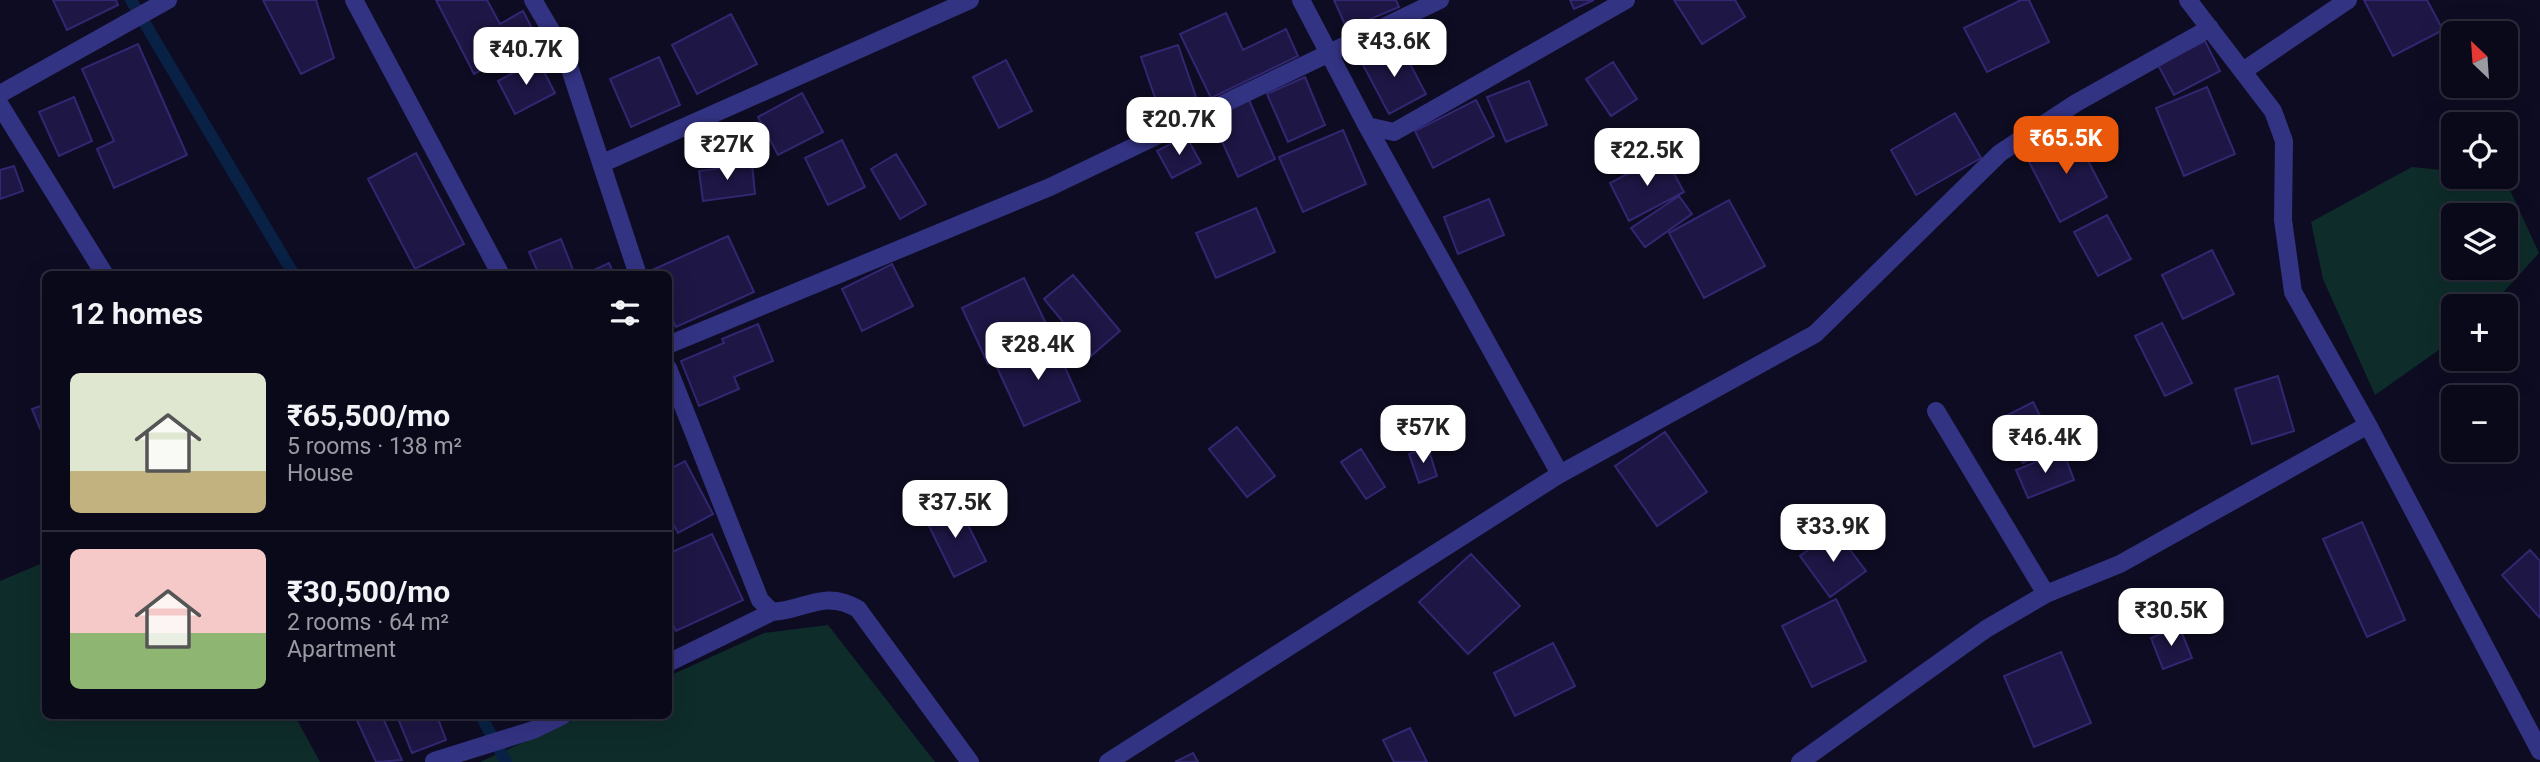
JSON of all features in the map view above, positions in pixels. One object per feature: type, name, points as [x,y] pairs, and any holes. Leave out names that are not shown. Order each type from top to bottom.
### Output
[{"type":"street","points":[[354,0],[499,271]]},
{"type":"street","points":[[533,0],[565,54],[637,271]]},
{"type":"street","points":[[603,163],[970,0]]},
{"type":"street","points":[[1301,0],[1367,126],[1560,474]]},
{"type":"street","points":[[672,343],[1050,187],[1440,0]]},
{"type":"street","points":[[1367,126],[1394,132],[1626,0]]},
{"type":"street","points":[[2188,0],[2273,111],[2284,141],[2283,220],[2293,292],[2368,425],[2540,751]]},
{"type":"street","points":[[2243,71],[2348,0]]},
{"type":"street","points":[[0,94],[167,1]]},
{"type":"street","points":[[1108,762],[1560,474],[1815,334],[2000,153],[2076,103],[2210,29]]},
{"type":"street","points":[[0,105],[103,271]]},
{"type":"street","points":[[672,378],[755,591],[772,612]]},
{"type":"street","points":[[1936,411],[2046,594]]},
{"type":"street","points":[[1810,759],[1986,629],[2046,594],[2120,564],[2368,425]]},
{"type":"street","points":[[672,661],[772,612],[788,611],[824,599],[842,600],[858,609],[970,762]]},
{"type":"street","points":[[434,761],[509,738],[555,719]]},
{"type":"green space","points":[[2412,167],[2441,170],[2441,189],[2510,189],[2516,203],[2441,203],[2441,280],[2515,280],[2502,294],[2441,294],[2441,348],[2375,395],[2323,279],[2311,222]]},
{"type":"green space","points":[[2518,207],[2539,253],[2518,276]]},
{"type":"green space","points":[[42,563],[42,719],[297,719],[320,762],[0,762],[0,581]]},
{"type":"green space","points":[[828,625],[935,762],[480,762],[575,719],[672,719],[672,675],[764,633]]},
{"type":"building","points":[[53,0],[116,0],[118,5],[67,30]]},
{"type":"building","points":[[263,0],[316,0],[334,58],[301,74]]},
{"type":"building","points":[[436,0],[487,0],[500,24],[523,11],[538,40],[474,74]]},
{"type":"building","points":[[1334,0],[1396,0],[1399,7],[1347,29]]},
{"type":"building","points":[[1570,0],[1594,0],[1574,9]]},
{"type":"building","points":[[1674,0],[1735,0],[1745,17],[1702,44]]},
{"type":"building","points":[[2021,0],[2029,0],[2049,42],[1987,72],[1964,28]]},
{"type":"building","points":[[2364,0],[2427,0],[2441,31],[2393,56]]},
{"type":"building","points":[[1226,13],[1243,50],[1286,29],[1298,56],[1211,98],[1180,34]]},
{"type":"building","points":[[731,14],[757,64],[697,94],[672,45]]},
{"type":"building","points":[[2205,41],[2220,71],[2174,95],[2158,65]]},
{"type":"building","points":[[1399,43],[1426,94],[1389,114],[1362,63]]},
{"type":"building","points":[[138,44],[187,155],[114,188],[97,149],[114,141],[82,69]]},
{"type":"building","points":[[1178,45],[1196,97],[1159,109],[1141,57]]},
{"type":"building","points":[[659,57],[680,105],[631,127],[610,79]]},
{"type":"building","points":[[538,60],[555,93],[515,114],[498,81]]},
{"type":"building","points":[[1006,60],[1032,111],[999,128],[973,77]]},
{"type":"building","points":[[1613,62],[1637,99],[1611,116],[1586,79]]},
{"type":"building","points":[[1305,77],[1325,125],[1288,142],[1267,94]]},
{"type":"building","points":[[1529,81],[1547,125],[1506,142],[1487,97]]},
{"type":"building","points":[[2207,87],[2235,154],[2184,176],[2156,108]]},
{"type":"building","points":[[802,93],[823,132],[778,155],[758,117]]},
{"type":"building","points":[[74,97],[92,141],[59,156],[39,112]]},
{"type":"building","points":[[1249,100],[1275,159],[1238,177],[1211,117]]},
{"type":"building","points":[[1476,100],[1494,136],[1433,168],[1415,131]]},
{"type":"building","points":[[1955,113],[1981,158],[1916,195],[1891,150]]},
{"type":"building","points":[[1343,130],[1366,184],[1303,212],[1279,157]]},
{"type":"building","points":[[2072,130],[2107,197],[2060,222],[2025,154]]},
{"type":"building","points":[[1186,136],[1201,163],[1172,178],[1157,151]]},
{"type":"building","points":[[842,140],[865,187],[828,205],[805,158]]},
{"type":"building","points":[[416,153],[464,244],[415,269],[368,179]]},
{"type":"building","points":[[896,154],[926,204],[900,219],[871,169]]},
{"type":"building","points":[[1664,155],[1684,192],[1629,221],[1610,183]]},
{"type":"building","points":[[752,164],[755,194],[703,201],[699,171]]},
{"type":"building","points":[[14,166],[23,191],[0,199],[0,170]]},
{"type":"building","points":[[1679,196],[1692,214],[1645,247],[1631,228]]},
{"type":"building","points":[[1489,199],[1504,235],[1458,254],[1444,217]]},
{"type":"building","points":[[1729,200],[1765,266],[1704,298],[1669,233]]},
{"type":"building","points":[[1256,208],[1275,252],[1216,278],[1196,233]]},
{"type":"building","points":[[2107,215],[2131,259],[2098,276],[2074,232]]},
{"type":"building","points":[[728,236],[754,292],[676,327],[672,319],[672,271],[650,271]]},
{"type":"building","points":[[561,239],[573,270],[537,271],[529,252]]},
{"type":"building","points":[[2212,250],[2234,294],[2183,319],[2162,275]]},
{"type":"building","points":[[609,263],[612,271],[592,271]]},
{"type":"building","points":[[892,264],[913,306],[862,331],[842,289]]},
{"type":"building","points":[[1073,275],[1120,331],[1091,356],[1044,299]]},
{"type":"building","points":[[1024,278],[1051,334],[988,364],[962,308]]},
{"type":"building","points":[[2162,323],[2192,383],[2165,396],[2135,336]]},
{"type":"building","points":[[758,324],[773,361],[734,377],[739,389],[699,406],[681,361],[724,343],[722,339]]},
{"type":"building","points":[[1052,338],[1080,401],[1024,426],[995,363]]},
{"type":"building","points":[[2278,376],[2294,431],[2252,444],[2235,389]]},
{"type":"building","points":[[2033,402],[2056,447],[2023,463],[2000,419]]},
{"type":"building","points":[[42,405],[42,433],[32,409]]},
{"type":"building","points":[[1237,427],[1275,476],[1247,497],[1209,449]]},
{"type":"building","points":[[1665,432],[1707,492],[1657,526],[1615,466]]},
{"type":"building","points":[[1428,448],[1437,476],[1419,483],[1409,454]]},
{"type":"building","points":[[1361,449],[1385,487],[1366,499],[1341,462]]},
{"type":"building","points":[[2063,451],[2074,480],[2028,498],[2016,470]]},
{"type":"building","points":[[685,461],[713,514],[678,533],[672,522],[672,468]]},
{"type":"building","points":[[957,503],[986,561],[954,577],[925,518]]},
{"type":"building","points":[[2362,522],[2405,620],[2367,637],[2323,539]]},
{"type":"building","points":[[1835,530],[1866,571],[1830,597],[1800,556]]},
{"type":"building","points":[[712,534],[743,600],[676,631],[672,622],[672,552]]},
{"type":"building","points":[[2530,550],[2540,561],[2540,618],[2502,575]]},
{"type":"building","points":[[1471,554],[1520,606],[1468,654],[1419,602]]},
{"type":"building","points":[[1836,599],[1866,661],[1812,687],[1782,626]]},
{"type":"building","points":[[2179,626],[2192,658],[2163,669],[2151,638]]},
{"type":"building","points":[[1553,643],[1575,686],[1515,716],[1494,673]]},
{"type":"building","points":[[2061,652],[2091,723],[2034,747],[2004,676]]},
{"type":"building","points":[[356,719],[383,719],[402,760],[376,762]]},
{"type":"building","points":[[398,719],[438,719],[446,740],[412,753]]},
{"type":"building","points":[[1410,728],[1427,762],[1394,762],[1383,740]]},
{"type":"building","points":[[1193,753],[1198,762],[1175,762]]},
{"type":"waterway","points":[[131,0],[292,271]]},
{"type":"waterway","points":[[483,719],[506,762]]}]
